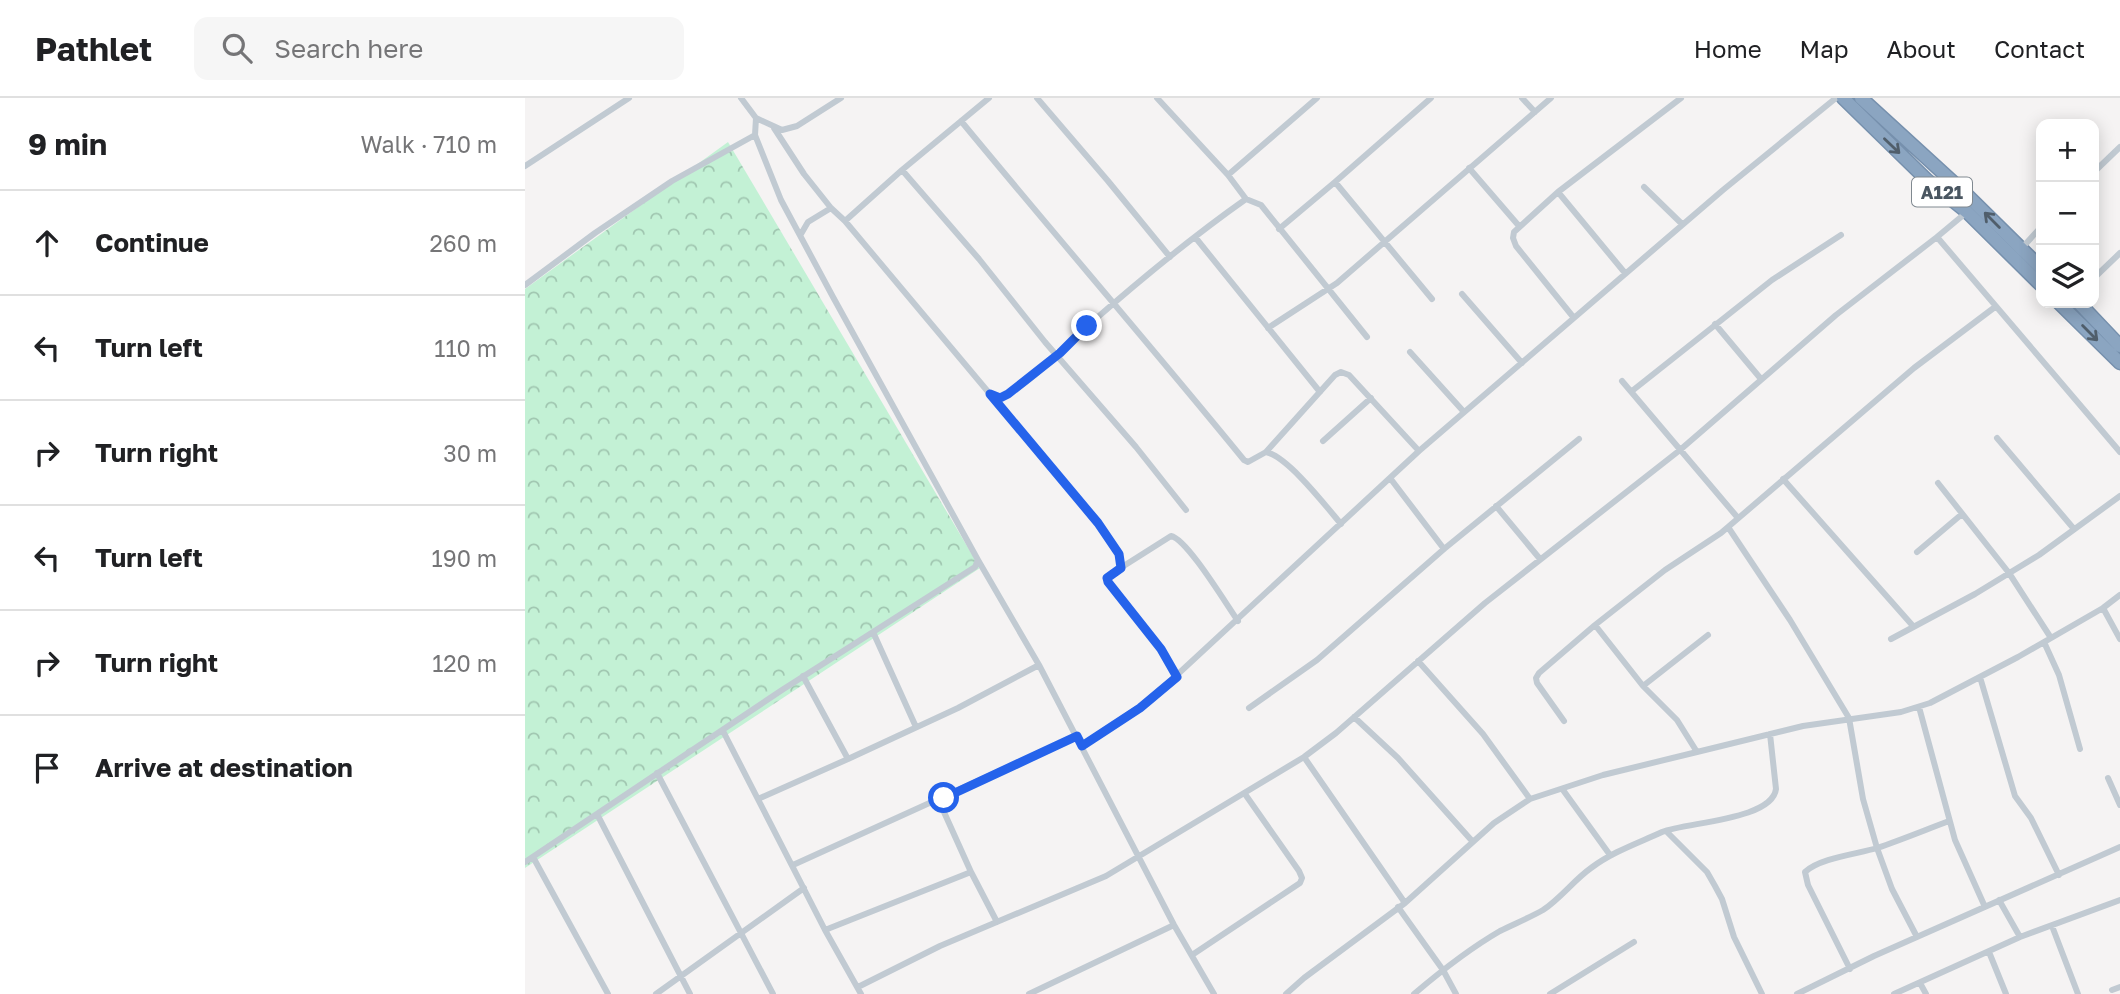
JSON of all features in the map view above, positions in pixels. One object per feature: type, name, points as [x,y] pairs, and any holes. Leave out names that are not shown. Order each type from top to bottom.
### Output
[{"type":"highway","name":"A121","points":[[1843,98],[1927,180],[1967,212],[2036,280]]},
{"type":"highway","name":"A121","points":[[1861,98],[1965,193],[2036,263]]},
{"type":"highway","points":[[2064,308],[2120,363]]},
{"type":"highway","points":[[2083,308],[2120,346]]},
{"type":"street","points":[[525,166],[629,98]]},
{"type":"street","points":[[741,98],[756,118],[782,130],[797,126],[841,98]]},
{"type":"street","points":[[820,98],[826,107]]},
{"type":"street","points":[[845,221],[989,98]]},
{"type":"street","points":[[1037,98],[1170,257]]},
{"type":"street","points":[[1157,98],[1246,199],[1261,205],[1367,337]]},
{"type":"street","points":[[1227,175],[1317,98]]},
{"type":"street","points":[[1279,229],[1431,98]]},
{"type":"street","points":[[1522,98],[1535,112]]},
{"type":"street","points":[[1268,328],[1328,290],[1551,98]]},
{"type":"street","points":[[1574,318],[1516,246],[1513,238],[1519,226],[1558,192],[1681,98]]},
{"type":"street","points":[[1082,746],[1140,708],[1177,677],[1419,451],[1682,224],[1836,98]]},
{"type":"street","points":[[756,118],[755,135],[781,200],[978,561],[1039,665],[1174,925],[1213,994]]},
{"type":"street","points":[[961,121],[1114,305],[1179,378],[1244,460],[1248,462],[1266,452],[1335,375],[1345,372],[1419,451]]},
{"type":"street","points":[[773,128],[831,208],[845,221],[1098,523],[1119,554],[1121,568]]},
{"type":"street","points":[[525,285],[672,181],[755,135]]},
{"type":"street","points":[[2099,167],[2120,147]]},
{"type":"street","points":[[1469,168],[1519,226]]},
{"type":"street","points":[[902,170],[1186,510]]},
{"type":"street","points":[[1335,182],[1432,299]]},
{"type":"street","points":[[1644,187],[1682,224]]},
{"type":"street","points":[[1558,192],[1625,273]]},
{"type":"street","points":[[990,394],[1000,398],[1008,394],[1170,257],[1246,199]]},
{"type":"street","points":[[801,234],[808,222],[831,208]]},
{"type":"street","points":[[723,731],[859,991],[940,946],[1106,876],[1304,757],[1354,718],[1485,603],[1680,450],[1836,315],[1967,212]]},
{"type":"street","points":[[2021,249],[2036,232]]},
{"type":"street","points":[[1632,391],[1772,280],[1841,235]]},
{"type":"street","points":[[1195,237],[1320,392]]},
{"type":"street","points":[[1937,237],[2120,452]]},
{"type":"street","points":[[2099,273],[2120,253]]},
{"type":"street","points":[[1462,294],[1522,363]]},
{"type":"street","points":[[1564,721],[1536,678],[1595,625],[1665,570],[1728,527],[1914,368],[1995,307]]},
{"type":"street","points":[[1715,324],[1762,379]]},
{"type":"street","points":[[1411,352],[1464,412]]},
{"type":"street","points":[[1622,381],[1738,518]]},
{"type":"street","points":[[1323,441],[1371,398]]},
{"type":"street","points":[[1997,438],[2074,529]]},
{"type":"street","points":[[1249,708],[1317,660],[1444,549],[1579,439]]},
{"type":"street","points":[[1266,452],[1272,453],[1299,477],[1341,524]]},
{"type":"street","points":[[1390,478],[1444,549]]},
{"type":"street","points":[[1783,479],[1913,626]]},
{"type":"street","points":[[1938,483],[2009,573],[2048,640],[2080,749]]},
{"type":"street","points":[[1891,639],[2009,573],[2120,496]]},
{"type":"street","points":[[1496,506],[1540,559]]},
{"type":"street","points":[[1917,552],[1962,513]]},
{"type":"street","points":[[1728,527],[1790,620],[1849,718],[1863,799],[1877,848],[1892,889],[1917,937]]},
{"type":"street","points":[[1177,677],[1161,649],[1108,582],[1107,578],[1111,574],[1171,536],[1177,537],[1238,621]]},
{"type":"street","points":[[525,862],[975,566],[978,561]]},
{"type":"street","points":[[1286,994],[1405,903],[1494,823],[1530,799],[1603,775],[1770,734],[1919,707],[2048,640],[2120,595]]},
{"type":"street","points":[[2103,608],[2120,639]]},
{"type":"street","points":[[1595,625],[1643,686],[1677,720],[1697,752]]},
{"type":"street","points":[[873,632],[916,727]]},
{"type":"street","points":[[1643,686],[1709,635]]},
{"type":"street","points":[[1419,661],[1483,734],[1530,799]]},
{"type":"street","points":[[758,799],[916,727],[1039,665]]},
{"type":"street","points":[[803,677],[848,759]]},
{"type":"street","points":[[1980,677],[2015,796],[2031,818],[2059,874]]},
{"type":"street","points":[[1919,707],[1955,840],[1985,906]]},
{"type":"street","points":[[1354,718],[1398,758],[1473,842]]},
{"type":"street","points":[[1414,994],[1498,932],[1545,909],[1590,868],[1609,855],[1666,831],[1745,814],[1770,803],[1776,789],[1770,734]]},
{"type":"street","points":[[793,865],[1077,736]]},
{"type":"street","points":[[1304,757],[1405,903]]},
{"type":"street","points":[[657,773],[773,994]]},
{"type":"street","points":[[2108,778],[2120,805]]},
{"type":"street","points":[[1563,790],[1609,855]]},
{"type":"street","points":[[1192,955],[1300,883],[1302,878],[1245,794]]},
{"type":"street","points":[[939,800],[997,922]]},
{"type":"street","points":[[597,814],[690,994]]},
{"type":"street","points":[[1850,968],[1808,885],[1805,872],[1837,858],[1877,848],[1949,821]]},
{"type":"street","points":[[1666,831],[1707,872],[1722,900],[1734,937],[1762,994]]},
{"type":"street","points":[[1797,994],[1985,906],[2120,847]]},
{"type":"street","points":[[533,857],[608,994]]},
{"type":"street","points":[[825,930],[971,872]]},
{"type":"street","points":[[656,994],[804,888]]},
{"type":"street","points":[[1999,900],[2020,937]]},
{"type":"street","points":[[1894,994],[2020,937],[2120,900]]},
{"type":"street","points":[[1398,907],[1443,970],[1456,994]]},
{"type":"street","points":[[1029,994],[1174,925]]},
{"type":"street","points":[[2052,926],[2078,994]]},
{"type":"street","points":[[1551,994],[1634,942]]},
{"type":"street","points":[[1989,952],[2006,994]]},
{"type":"street","points":[[1920,983],[1926,994]]},
{"type":"street","points":[[2112,990],[2120,987]]},
{"type":"green space","points":[[728,142],[980,568],[525,868],[525,289]]},
{"type":"route","points":[[944,798],[1077,736],[1082,746],[1140,708],[1177,677],[1161,649],[1108,582],[1107,578],[1121,568],[1119,554],[1098,523],[990,394],[1000,398],[1008,394],[1060,353],[1087,326]]}]
